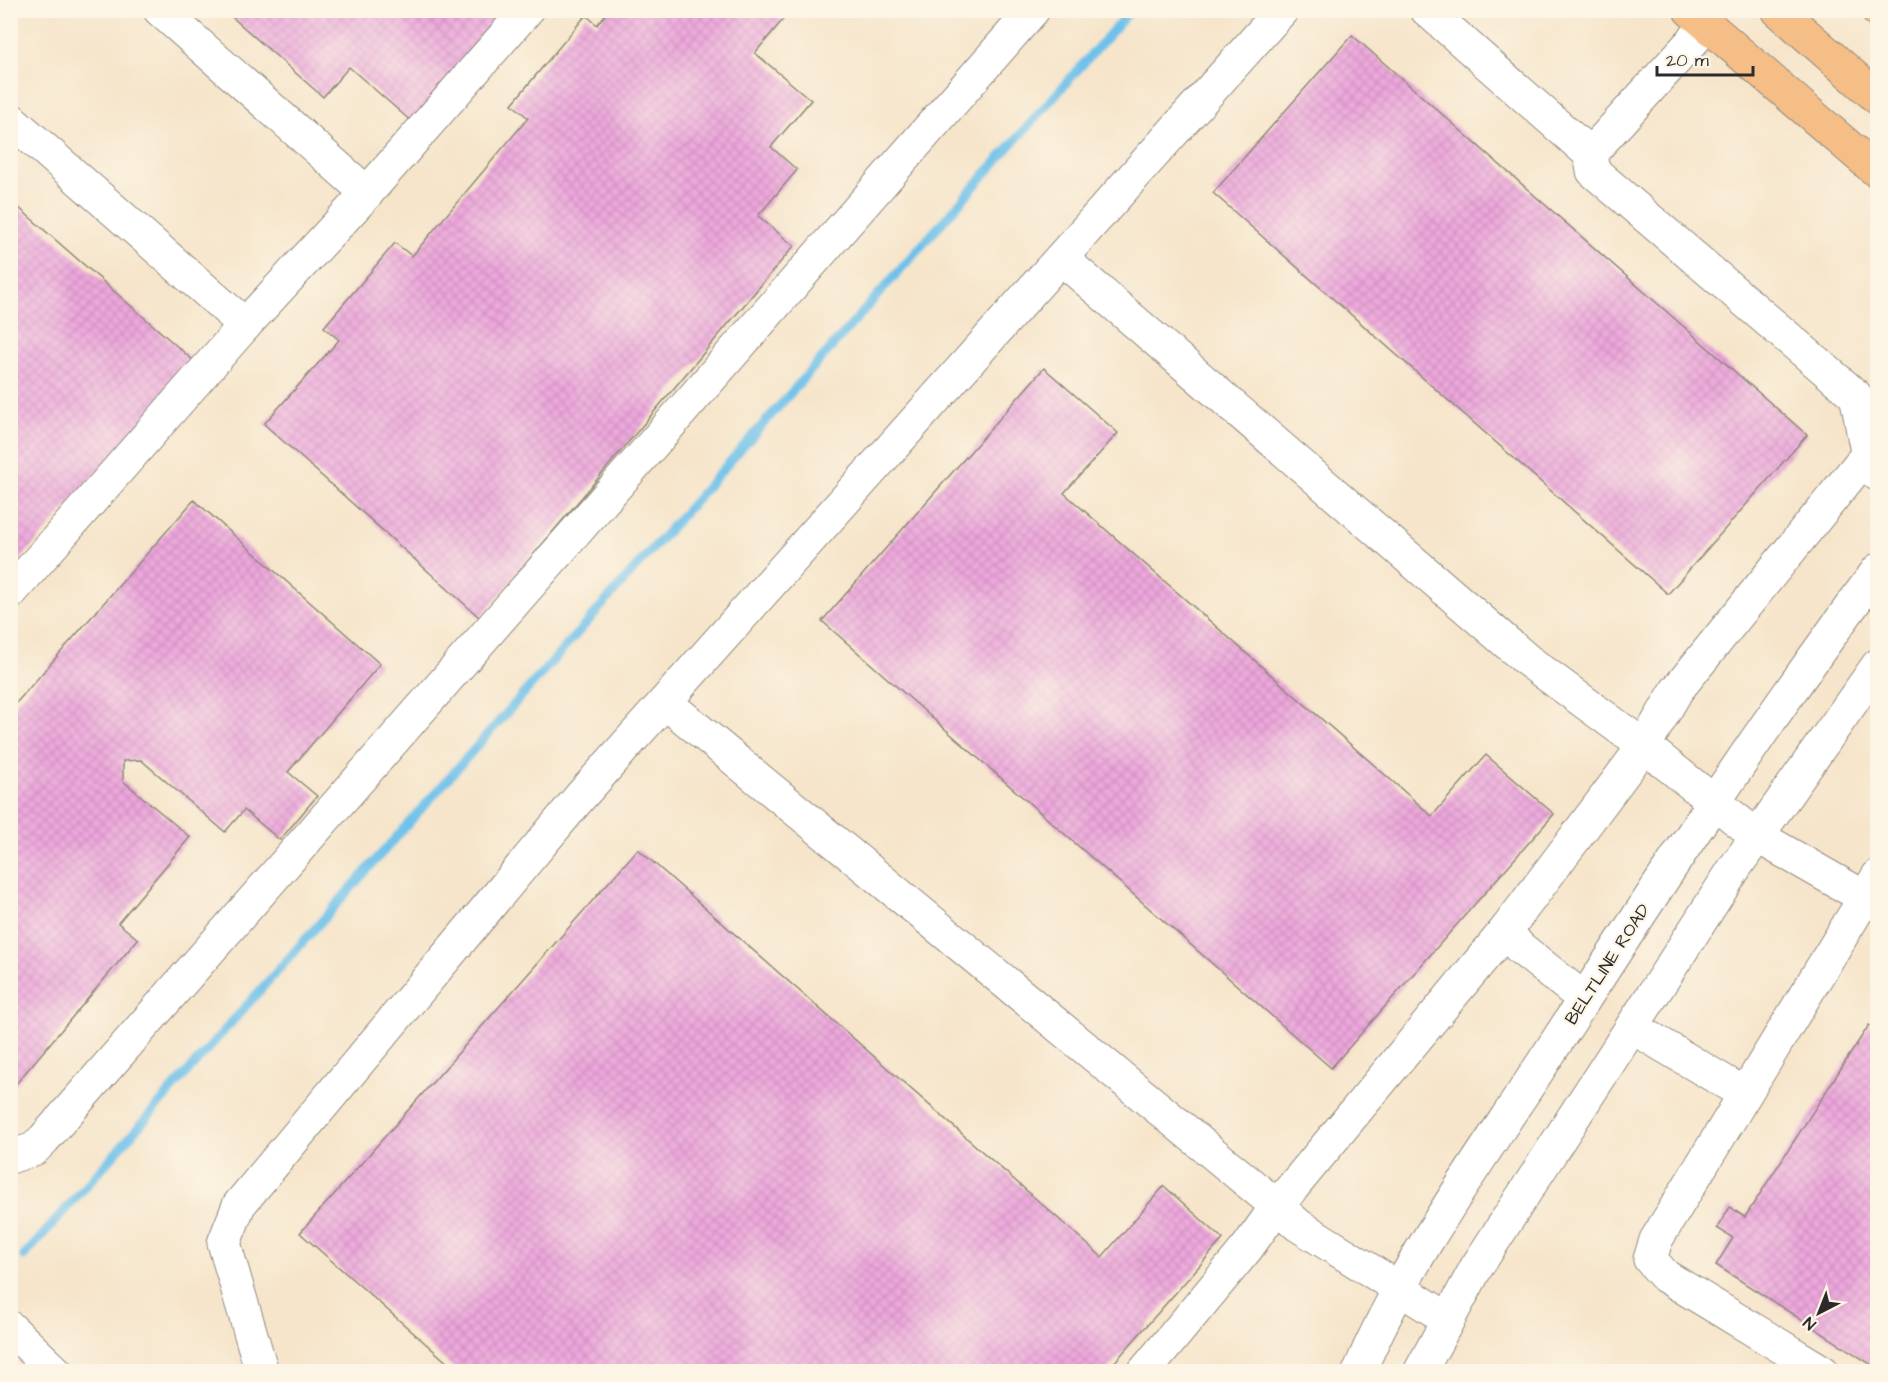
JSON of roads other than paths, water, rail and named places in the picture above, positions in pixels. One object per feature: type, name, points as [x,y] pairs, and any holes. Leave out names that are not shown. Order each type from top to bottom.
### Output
[{"type":"main road","points":[[1778,10],[1878,98]]},
{"type":"main road","points":[[1698,18],[1878,172]]},
{"type":"street","points":[[160,10],[367,194]]},
{"type":"street","points":[[10,593],[245,325],[367,194],[527,10]]},
{"type":"street","points":[[10,1157],[34,1149],[52,1131],[1033,10]]},
{"type":"street","points":[[262,1371],[224,1243],[239,1205],[580,797],[1282,10]]},
{"type":"street","points":[[1144,1371],[1247,1248],[1277,1206],[1506,930],[1644,746],[1677,690],[1872,465],[1856,396],[1593,171],[1590,154],[1427,10]]},
{"type":"street","points":[[1590,154],[1698,18]]},
{"type":"street","points":[[10,119],[245,325]]},
{"type":"street","points":[[1061,258],[1527,660],[1644,746],[1756,836],[1873,892],[1656,1240],[1650,1259],[1665,1276],[1823,1371]]},
{"type":"street","name":"BELTLINE ROAD","points":[[1359,1371],[1377,1329],[1429,1239],[1584,999],[1795,681],[1878,570]]},
{"type":"street","points":[[1420,1371],[1476,1268],[1632,1027],[1756,836],[1878,665]]},
{"type":"street","points":[[665,702],[1298,1225],[1448,1319]]},
{"type":"street","points":[[1506,930],[1519,947],[1584,999]]},
{"type":"street","points":[[1632,1027],[1745,1094]]},
{"type":"street","points":[[10,1328],[56,1371]]},
{"type":"waterway","points":[[24,1256],[1131,10]]}]
